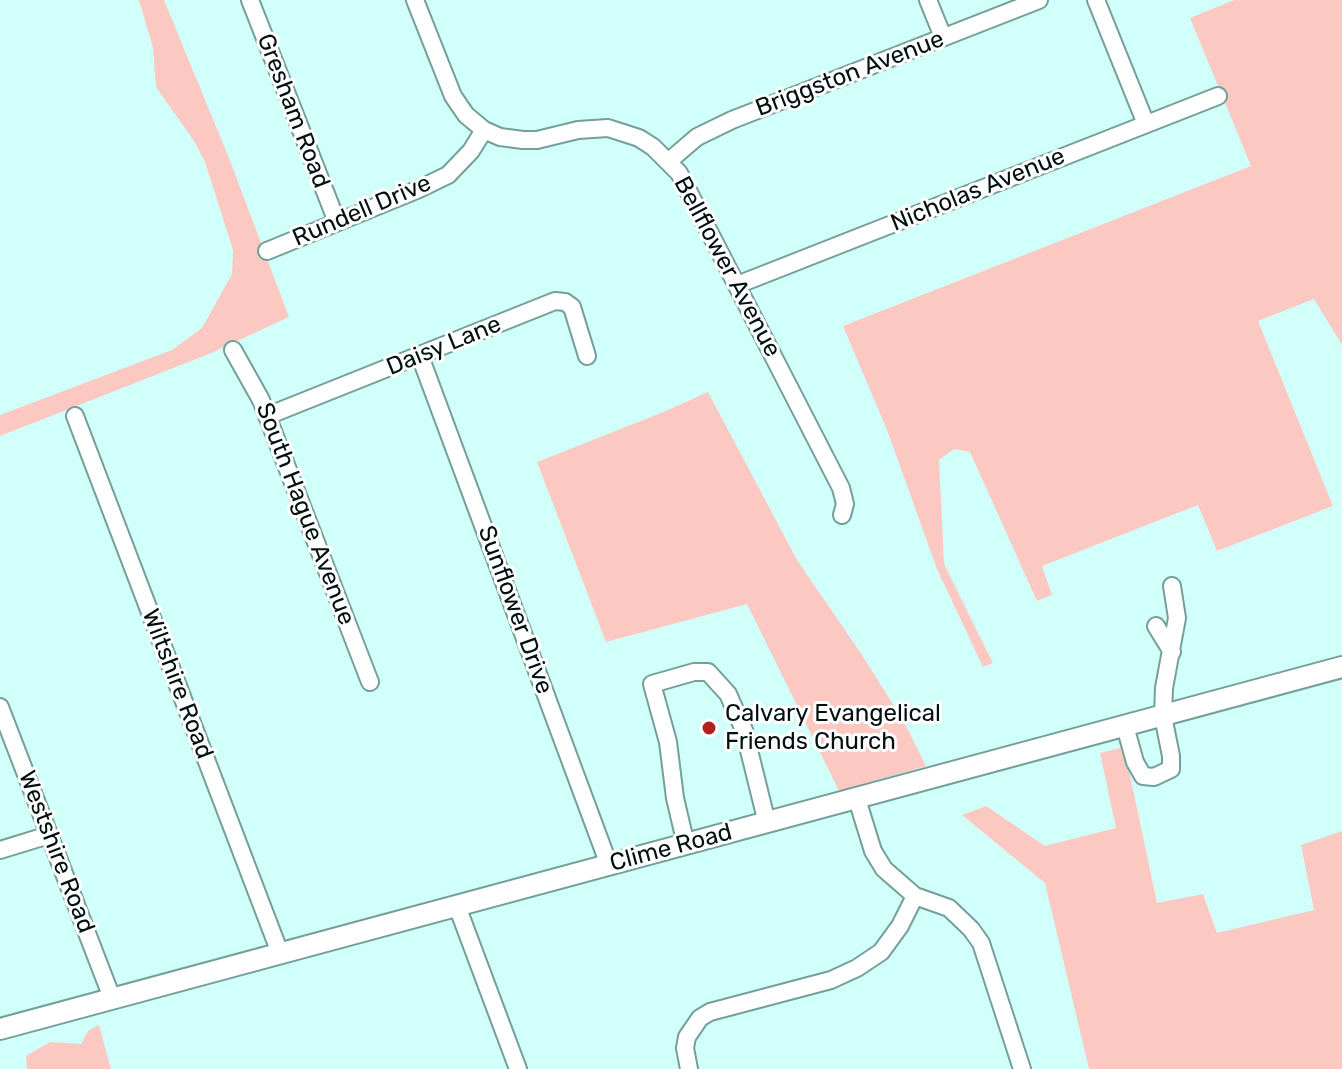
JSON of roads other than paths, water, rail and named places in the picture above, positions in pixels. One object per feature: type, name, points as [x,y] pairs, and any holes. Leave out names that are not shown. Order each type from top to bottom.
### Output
[{"type":"main road","name":"Clime Road","points":[[0,1029],[1342,667]]},
{"type":"street","name":"Gresham Road","points":[[250,0],[337,222]]},
{"type":"street","points":[[415,0],[453,96],[466,115],[484,130]]},
{"type":"street","points":[[928,0],[943,37]]},
{"type":"street","name":"Briggston Avenue","points":[[669,161],[697,137],[732,120],[1039,0]]},
{"type":"street","points":[[1096,0],[1146,124]]},
{"type":"street","name":"Nicholas Avenue","points":[[737,285],[1218,96]]},
{"type":"street","name":"Bellflower Avenue","points":[[484,130],[500,137],[523,140],[608,128],[639,138],[669,161],[687,186],[841,488],[845,504],[842,515]]},
{"type":"street","name":"Rundell Drive","points":[[267,251],[448,175],[471,151],[484,130]]},
{"type":"street","name":"Daisy Lane","points":[[267,416],[555,301],[572,307],[587,356]]},
{"type":"street","name":"South Hague Avenue","points":[[233,350],[249,374],[267,416],[370,682]]},
{"type":"street","name":"Sunflower Drive","points":[[420,356],[609,865]]},
{"type":"street","name":"Wiltshire Road","points":[[75,416],[280,953]]},
{"type":"street","points":[[1125,726],[1135,762],[1143,776],[1154,777],[1171,769],[1163,716],[1164,688],[1177,618],[1172,586]]},
{"type":"street","points":[[1156,626],[1172,652]]},
{"type":"street","points":[[686,845],[675,798],[668,742],[652,684],[667,679],[702,670],[708,672],[728,694],[744,730],[767,823]]},
{"type":"street","name":"Westshire Road","points":[[0,707],[112,998]]},
{"type":"street","points":[[857,799],[873,851],[884,869],[915,896],[949,908],[981,943],[1022,1069]]},
{"type":"street","points":[[0,850],[49,835]]},
{"type":"street","points":[[689,1069],[685,1048],[687,1037],[700,1018],[710,1012],[831,980],[857,968],[881,952],[900,926],[915,896]]},
{"type":"street","points":[[457,906],[518,1069]]},
{"type":"place","name":"Calvary Evangelical Friends Church","points":[[709,728]]}]
